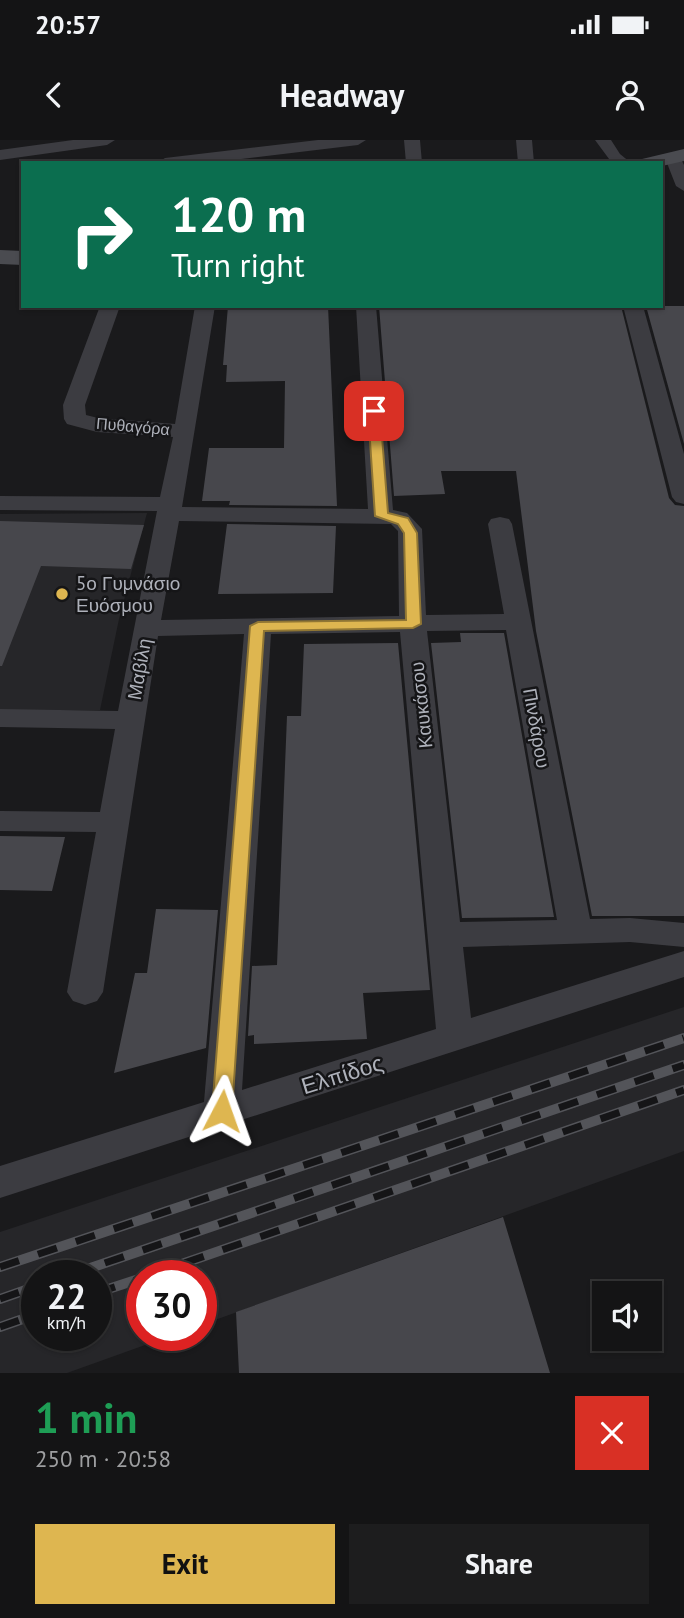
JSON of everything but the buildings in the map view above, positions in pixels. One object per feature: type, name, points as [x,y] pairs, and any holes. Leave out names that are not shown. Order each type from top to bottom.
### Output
[{"type":"street","points":[[0,155],[107,140]]},
{"type":"street","points":[[198,161],[231,159],[358,140]]},
{"type":"street","points":[[412,140],[414,161]]},
{"type":"street","points":[[524,140],[526,161]]},
{"type":"street","points":[[603,140],[614,157],[620,161]]},
{"type":"street","points":[[87,143],[100,156]]},
{"type":"street","points":[[314,161],[318,145]]},
{"type":"street","points":[[654,161],[680,150],[684,186]]},
{"type":"street","points":[[0,257],[21,258]]},
{"type":"street","name":"Πυθαγόρα","points":[[109,308],[74,405],[75,419],[97,425],[185,431]]},
{"type":"street","name":"Μαβίλη","points":[[85,992],[146,628],[185,431],[205,308]]},
{"type":"street","points":[[0,503],[382,516],[366,308]]},
{"type":"street","points":[[634,308],[684,497]]},
{"type":"street","name":"Καυκάσου","points":[[382,516],[398,518],[410,529],[413,624],[455,1039]]},
{"type":"street","name":"Πινδάρου","points":[[500,524],[576,932]]},
{"type":"street","points":[[146,628],[518,622]]},
{"type":"street","points":[[222,1111],[258,626]]},
{"type":"street","points":[[0,718],[130,720]]},
{"type":"street","points":[[0,821],[113,822]]},
{"type":"street","points":[[444,935],[630,930],[684,935]]},
{"type":"street","name":"Ελπίδος","points":[[0,1182],[684,964]]},
{"type":"shaded area","name":"5ο Γυμνάσιο Ευόσμου","points":[[147,513],[119,619],[100,710],[0,710],[0,514]]},
{"type":"shaded area","points":[[684,1007],[684,1151],[217,1319],[217,1260],[126,1260],[126,1351],[128,1351],[67,1373],[0,1373],[0,1232]]},
{"type":"railway","points":[[0,1267],[684,1038]]},
{"type":"railway","points":[[112,1261],[684,1065]]},
{"type":"railway","points":[[193,1260],[684,1090]]},
{"type":"railway","points":[[112,1288],[126,1283]]},
{"type":"railway","points":[[0,1299],[21,1292]]},
{"type":"railway","points":[[0,1327],[21,1320]]},
{"type":"place","name":"5ο Γυμνάσιο Ευόσμου","points":[[62,594]]},
{"type":"route","points":[[222,1111],[258,626],[413,624],[411,533],[407,524],[398,518],[382,516],[374,411]]}]
